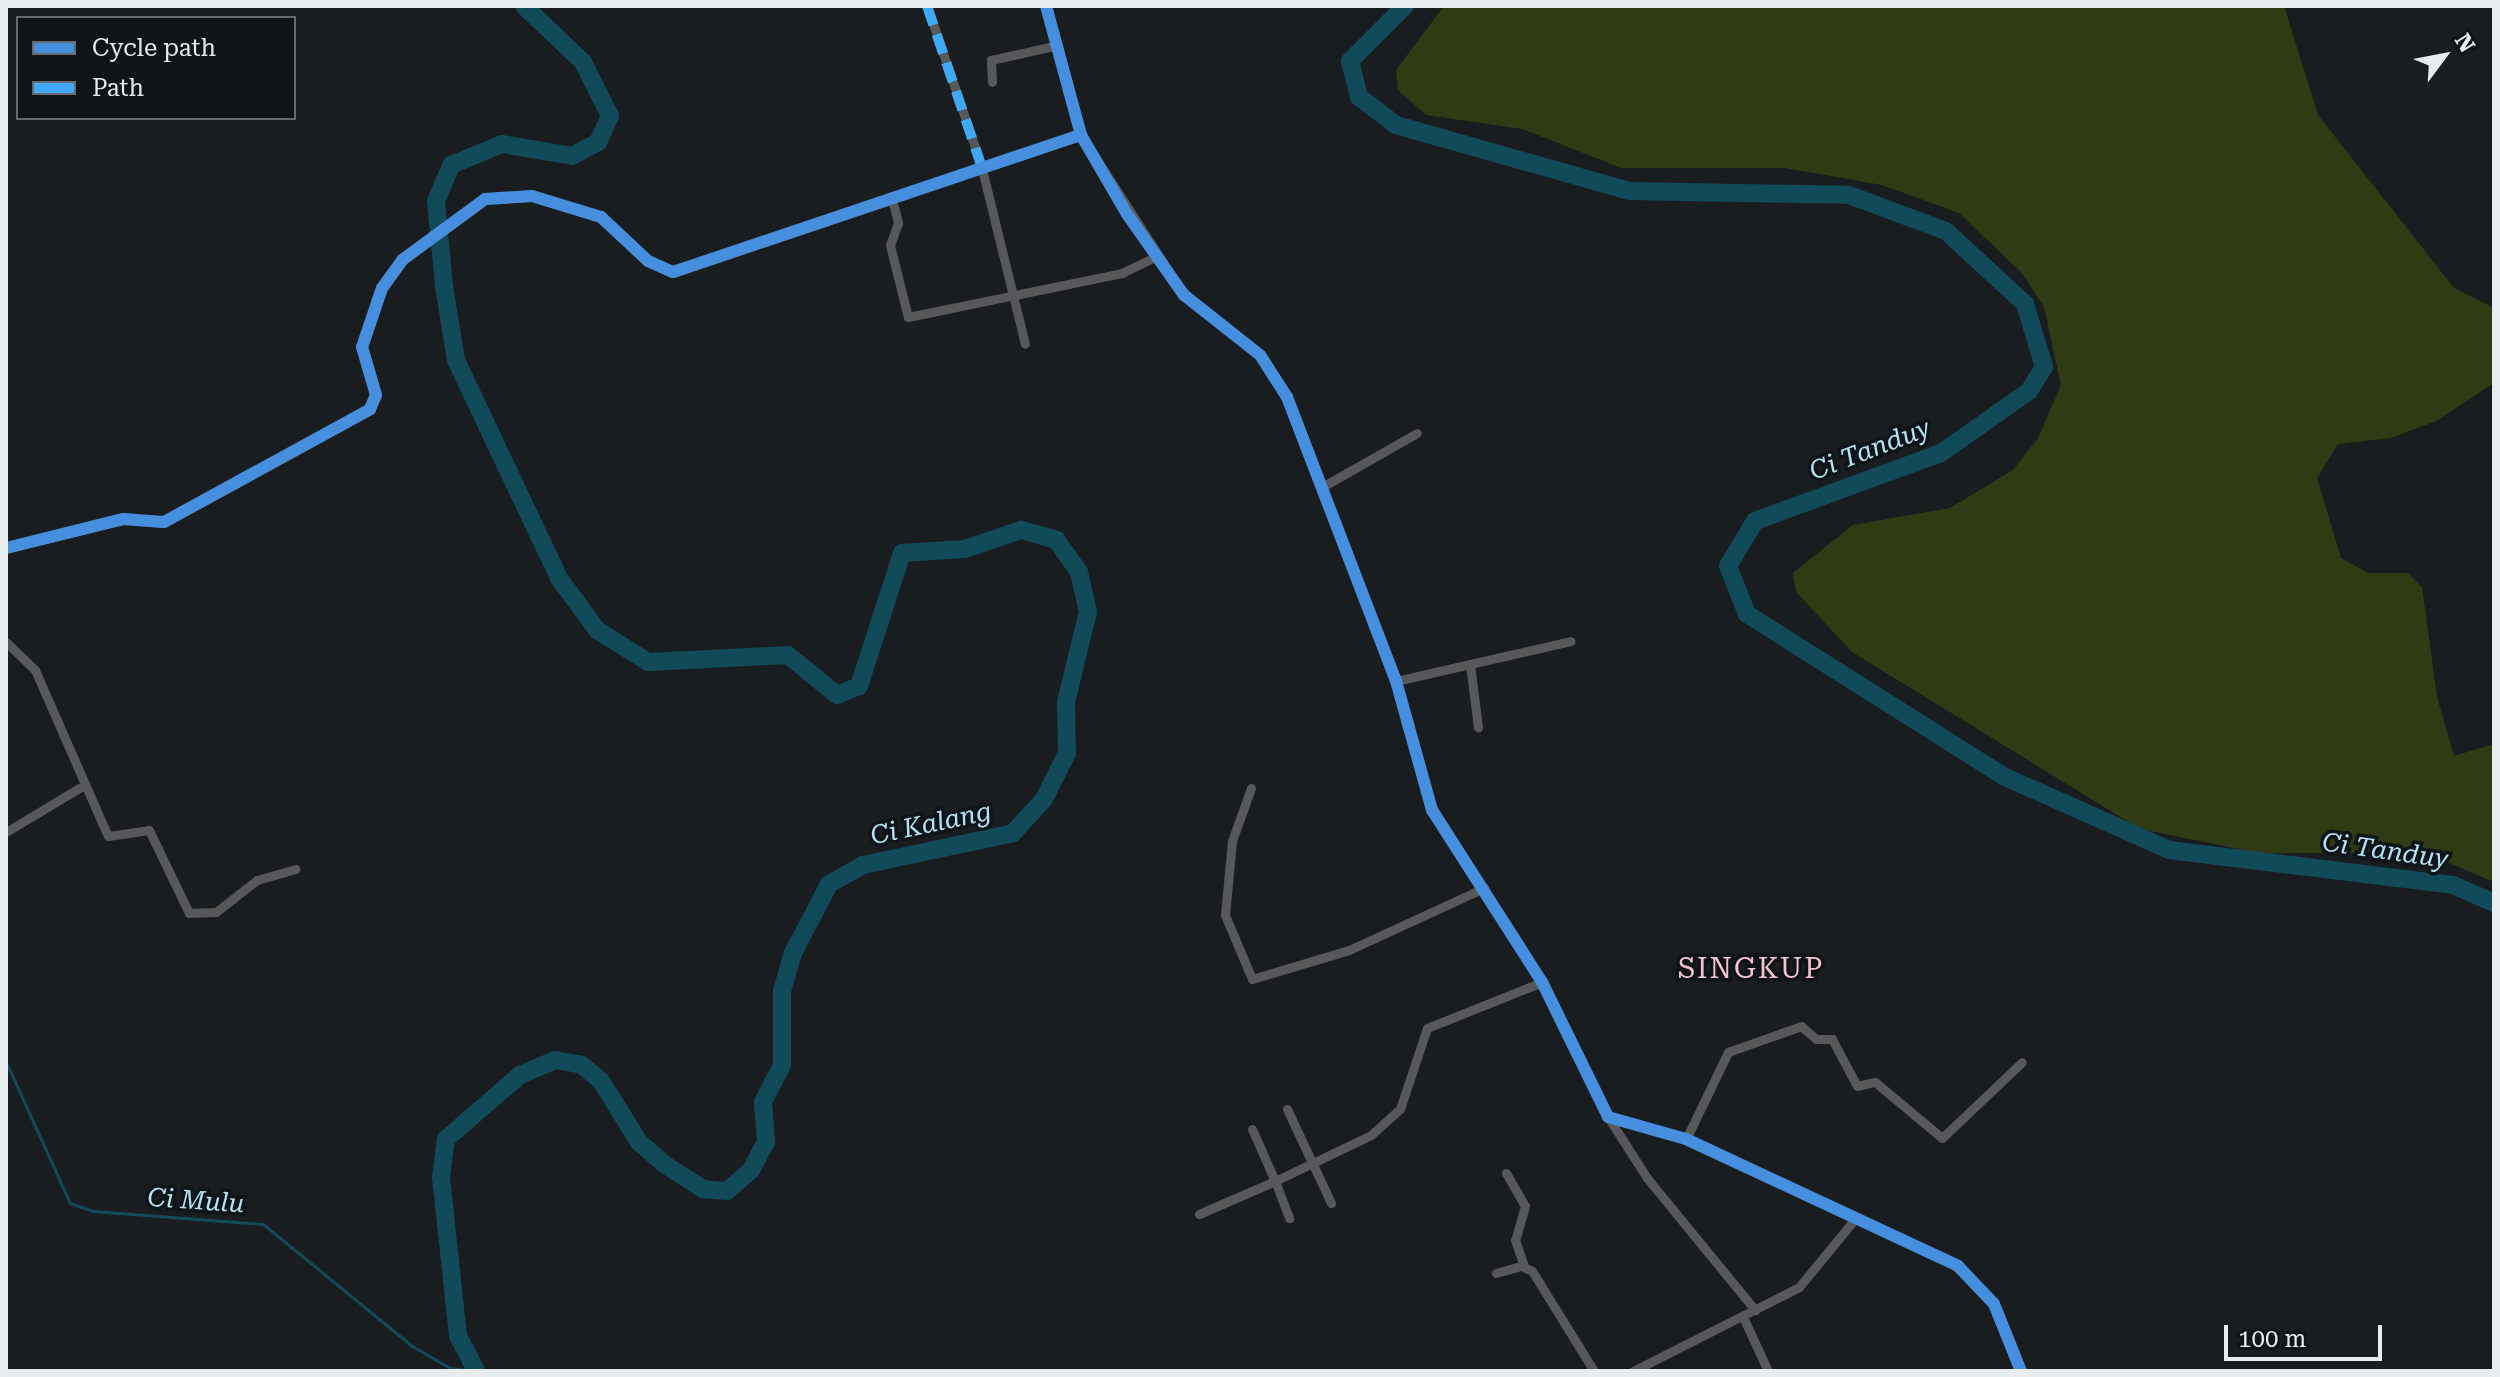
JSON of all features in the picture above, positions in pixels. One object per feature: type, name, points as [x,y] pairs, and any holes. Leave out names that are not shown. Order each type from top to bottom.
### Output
[{"type":"street","points":[[927,6],[981,165],[1025,344]]},
{"type":"street","points":[[1046,6],[1081,135],[1155,257],[1184,295],[1260,355],[1287,397],[1396,681],[1432,810],[1542,982],[1608,1117],[1647,1178],[1755,1310]]},
{"type":"street","points":[[992,82],[991,60],[1058,45]]},
{"type":"street","points":[[6,548],[123,519],[164,522],[370,409],[376,395],[363,341],[392,271],[417,247],[485,199],[532,196],[601,217],[648,261],[673,272],[981,165],[1081,135]]},
{"type":"street","points":[[891,196],[898,223],[890,245],[905,316],[1122,273],[1155,257]]},
{"type":"street","points":[[1322,487],[1417,433]]},
{"type":"street","points":[[1396,681],[1570,641]]},
{"type":"street","points":[[6,642],[35,670],[81,787],[111,840],[149,830],[175,895],[195,916],[216,912],[257,880],[295,869]]},
{"type":"street","points":[[1470,664],[1478,727]]},
{"type":"street","points":[[6,832],[81,787]]},
{"type":"street","points":[[1251,788],[1232,841],[1225,915],[1252,979],[1349,950],[1484,888]]},
{"type":"street","points":[[1199,1214],[1275,1181],[1396,1118],[1427,1028],[1542,982]]},
{"type":"street","points":[[1686,1139],[1728,1052],[1801,1026],[1816,1039],[1832,1039],[1857,1086],[1875,1082],[1942,1138],[2022,1062]]},
{"type":"street","points":[[1287,1109],[1331,1203]]},
{"type":"street","points":[[1608,1117],[1686,1139],[1974,1279],[1994,1304],[2021,1371]]},
{"type":"street","points":[[1252,1129],[1289,1218]]},
{"type":"street","points":[[1506,1173],[1525,1206],[1515,1240],[1524,1266],[1594,1371]]},
{"type":"street","points":[[1633,1371],[1743,1317],[1806,1281],[1854,1220]]},
{"type":"street","points":[[1496,1273],[1524,1266]]},
{"type":"street","points":[[1743,1317],[1768,1371]]},
{"type":"green space","points":[[1444,6],[2284,6],[2318,115],[2454,288],[2494,308],[2494,383],[2436,421],[2391,438],[2338,444],[2317,478],[2341,558],[2368,573],[2408,573],[2422,587],[2437,697],[2454,756],[2494,744],[2494,882],[2447,862],[2379,853],[2259,853],[2140,829],[1852,652],[1796,592],[1793,573],[1853,525],[1950,508],[2013,470],[2038,438],[2061,385],[2044,307],[2021,272],[1959,213],[1882,185],[1785,168],[1621,168],[1523,129],[1426,115],[1398,90],[1396,70]]},
{"type":"waterway","name":"Ci Kalang","points":[[476,1371],[458,1336],[441,1178],[446,1139],[520,1075],[555,1060],[582,1065],[601,1081],[639,1142],[664,1164],[703,1189],[727,1191],[751,1170],[766,1142],[763,1102],[782,1065],[782,991],[793,953],[829,884],[863,865],[1013,833],[1044,799],[1067,753],[1066,702],[1088,612],[1079,572],[1057,540],[1021,530],[965,549],[902,553],[859,686],[837,695],[788,655],[648,662],[597,630],[559,578],[456,360],[444,286],[436,201],[451,165],[502,144],[572,156],[598,142],[610,116],[583,62],[524,6]]},
{"type":"waterway","name":"Ci Tanduy","points":[[1405,6],[1350,61],[1359,97],[1396,125],[1629,191],[1849,195],[1946,231],[2025,304],[2044,367],[2029,391],[1941,453],[1755,521],[1728,566],[1747,614],[2003,776],[2169,850],[2453,885],[2494,903]]},
{"type":"waterway","name":"Ci Mulu","points":[[6,1062],[70,1203],[93,1211],[263,1224],[412,1346],[450,1368],[475,1371]]},
{"type":"marked path","points":[[927,6],[981,165]]},
{"type":"cycle path","points":[[1046,6],[1081,135],[1127,214],[1184,295],[1260,355],[1287,397],[1396,681],[1432,810],[1542,982],[1608,1117],[1686,1139],[1958,1266],[1994,1304],[2021,1371]]},
{"type":"cycle path","points":[[6,548],[123,519],[164,522],[370,409],[376,395],[362,347],[382,288],[402,260],[485,199],[532,196],[601,217],[648,261],[673,272],[1081,135]]},
{"type":"district","name":"SINGKUP","points":[[1751,969]]}]
